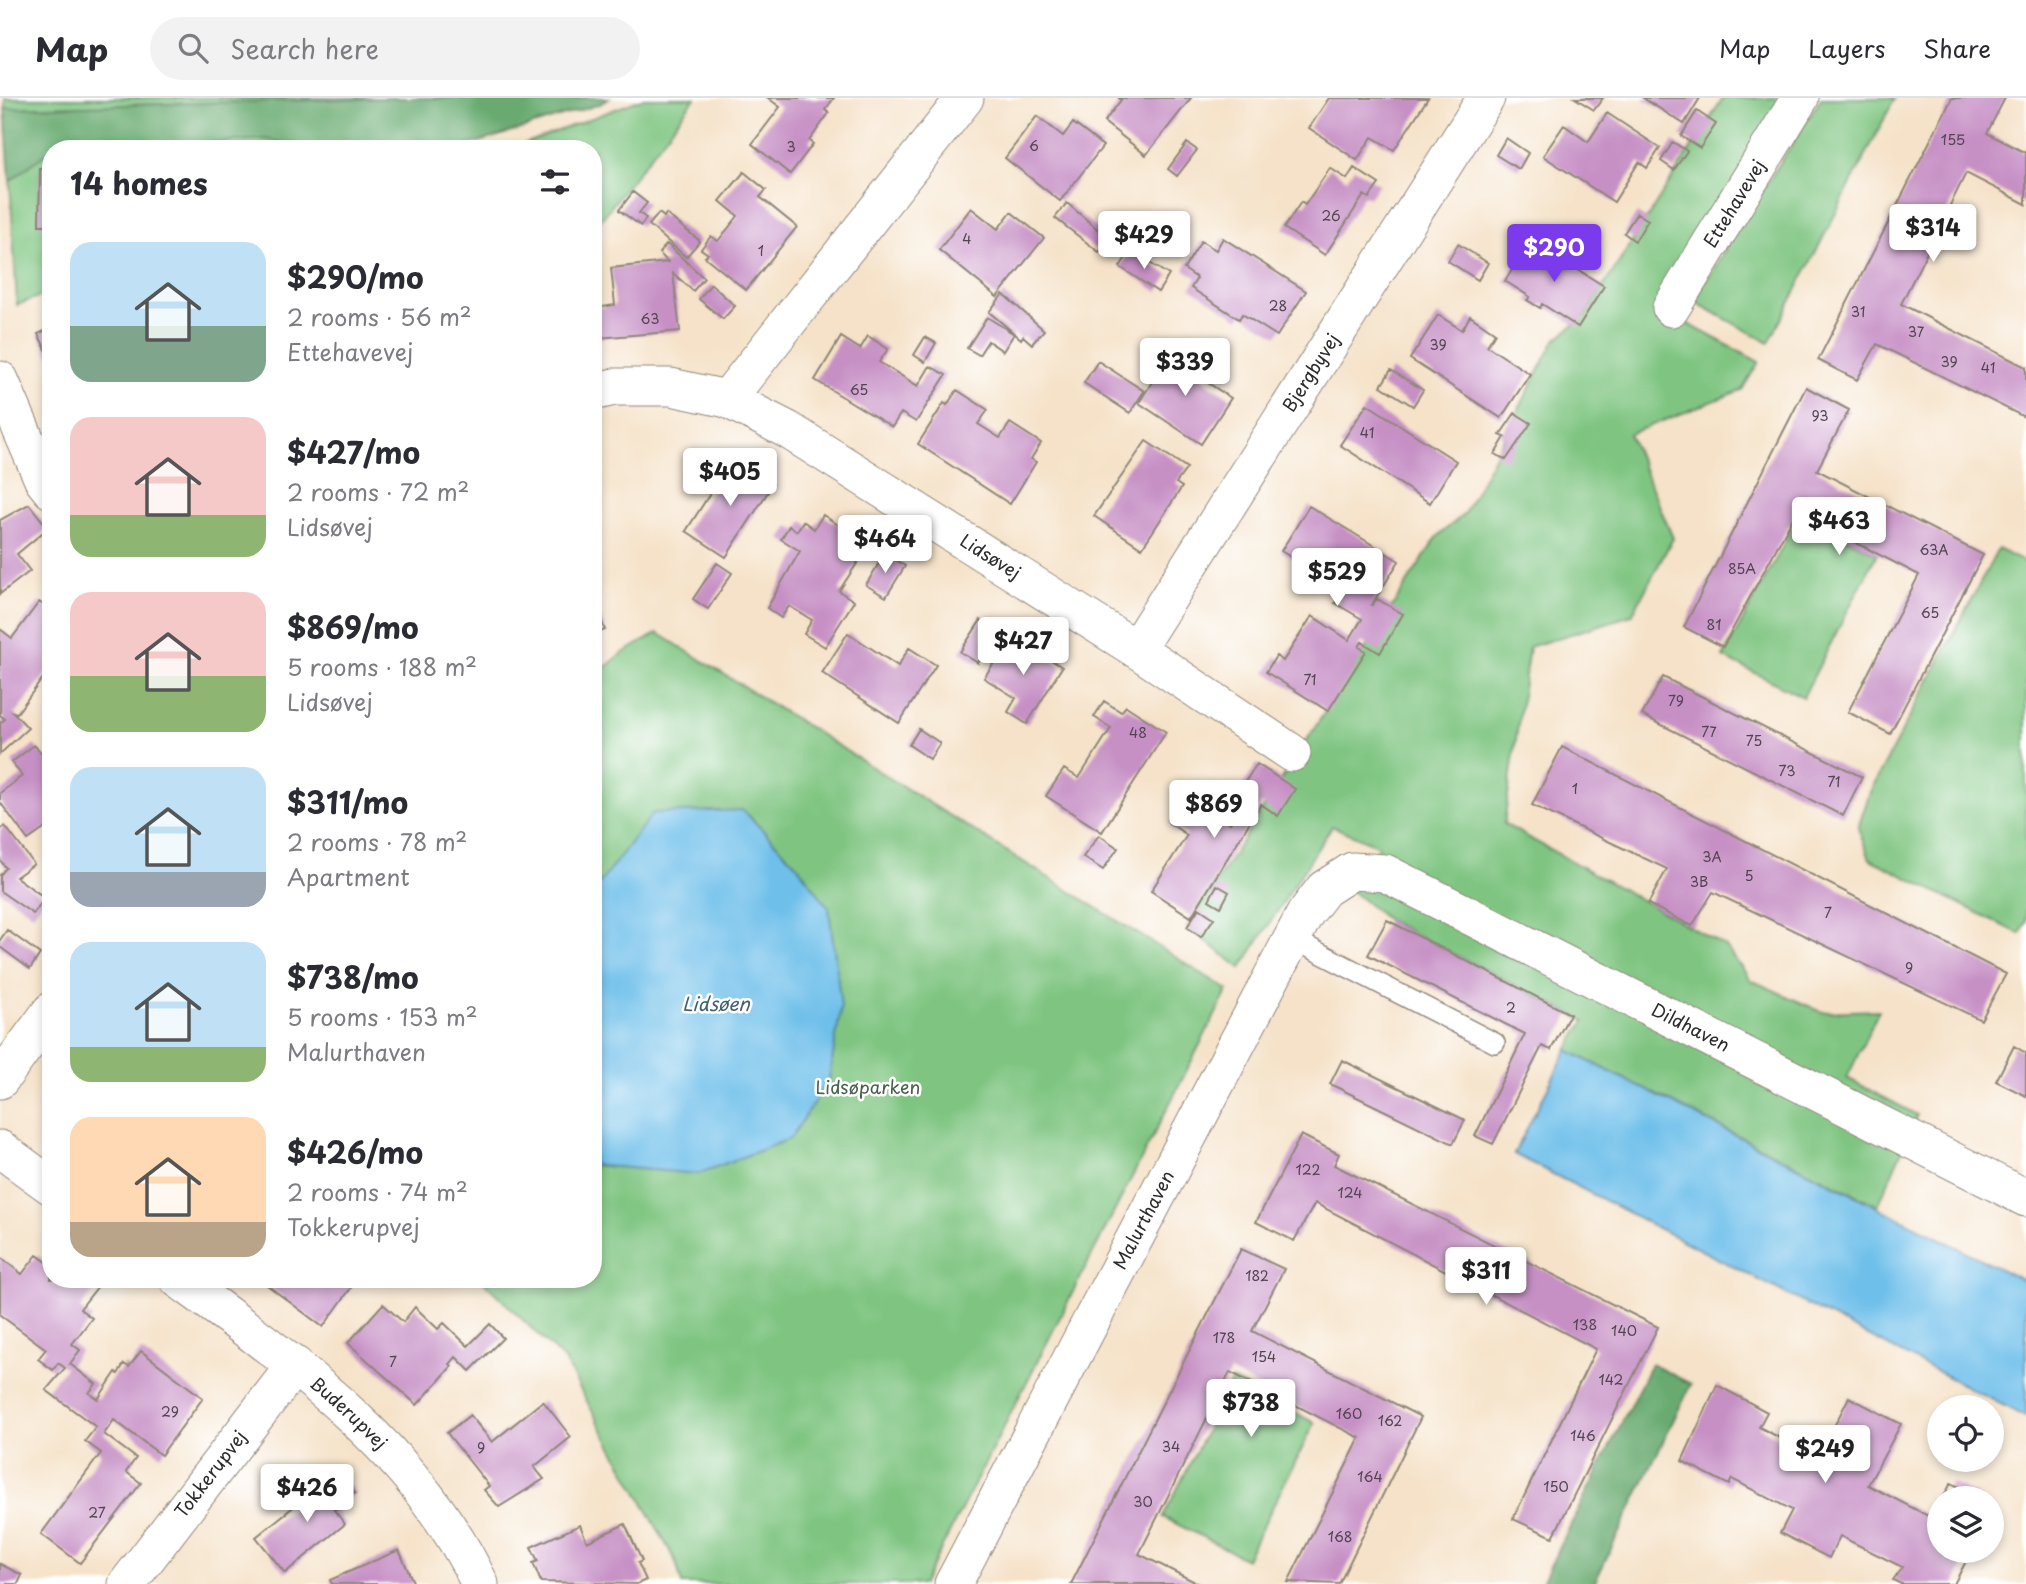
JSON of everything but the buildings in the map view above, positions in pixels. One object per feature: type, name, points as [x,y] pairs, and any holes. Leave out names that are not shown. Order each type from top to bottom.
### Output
[{"type":"street","points":[[727,400],[965,98]]},
{"type":"street","name":"Bjergbyvej","points":[[1136,649],[1486,98]]},
{"type":"street","name":"Ettehavevej","points":[[1671,308],[1800,98]]},
{"type":"street","points":[[0,380],[42,478]]},
{"type":"street","name":"Lidsøvej","points":[[602,390],[614,387],[671,387],[727,400],[789,430],[1136,649],[1292,753]]},
{"type":"street","name":"Malurthaven","points":[[953,1584],[1291,938],[1324,889],[1352,871]]},
{"type":"street","name":"Dildhaven","points":[[1352,871],[1385,873],[2026,1198]]},
{"type":"street","points":[[0,1080],[42,1023]]},
{"type":"street","points":[[0,1149],[42,1179]]},
{"type":"street","name":"Buderupvej","points":[[190,1288],[295,1365],[372,1432],[422,1488],[464,1550],[480,1584]]},
{"type":"street","name":"Tokkerupvej","points":[[127,1584],[295,1365]]},
{"type":"lane","points":[[1291,938],[1495,1043]]},
{"type":"green space","points":[[5,98],[403,98],[5,108]]},
{"type":"green space","points":[[403,98],[609,98],[600,104],[486,140],[42,140],[42,156],[10,181],[5,108]]},
{"type":"green space","points":[[644,98],[695,98],[602,218],[602,140],[534,140]]},
{"type":"green space","points":[[1723,98],[1788,98],[1660,309],[1759,362],[1742,390],[1629,434],[1673,538],[1632,615],[1529,647],[1504,824],[1725,946],[1751,980],[1822,1012],[1879,1010],[1847,1078],[1917,1115],[1878,1206],[1567,1050],[1585,1021],[1387,920],[1352,891],[1379,846],[1332,826],[1241,968],[1187,927],[1437,537],[1464,514],[1555,340],[1585,316]]},
{"type":"green space","points":[[1821,98],[1895,98],[1769,343],[1693,301]]},
{"type":"green space","points":[[42,156],[42,295],[17,305],[10,181]]},
{"type":"green space","points":[[1800,514],[1877,554],[1803,697],[1723,657]]},
{"type":"green space","points":[[1998,549],[2026,563],[2026,923],[2020,934],[1870,859],[1858,828],[1870,792]]},
{"type":"green space","name":"Lidsøparken","points":[[658,633],[1228,990],[923,1584],[682,1584],[676,1562],[564,1360],[490,1288],[602,1288],[602,670],[623,653]]},
{"type":"green space","points":[[1651,1364],[1691,1384],[1594,1584],[1541,1584]]},
{"type":"green space","points":[[1232,1380],[1315,1423],[1246,1559],[1163,1517]]},
{"type":"water","name":"Lidsøen","points":[[743,810],[797,865],[829,908],[841,1007],[829,1080],[790,1139],[698,1174],[602,1166],[602,880],[653,813]]},
{"type":"water","points":[[1567,1050],[2026,1282],[2026,1417],[2004,1406],[2004,1395],[1983,1395],[1514,1154]]}]
